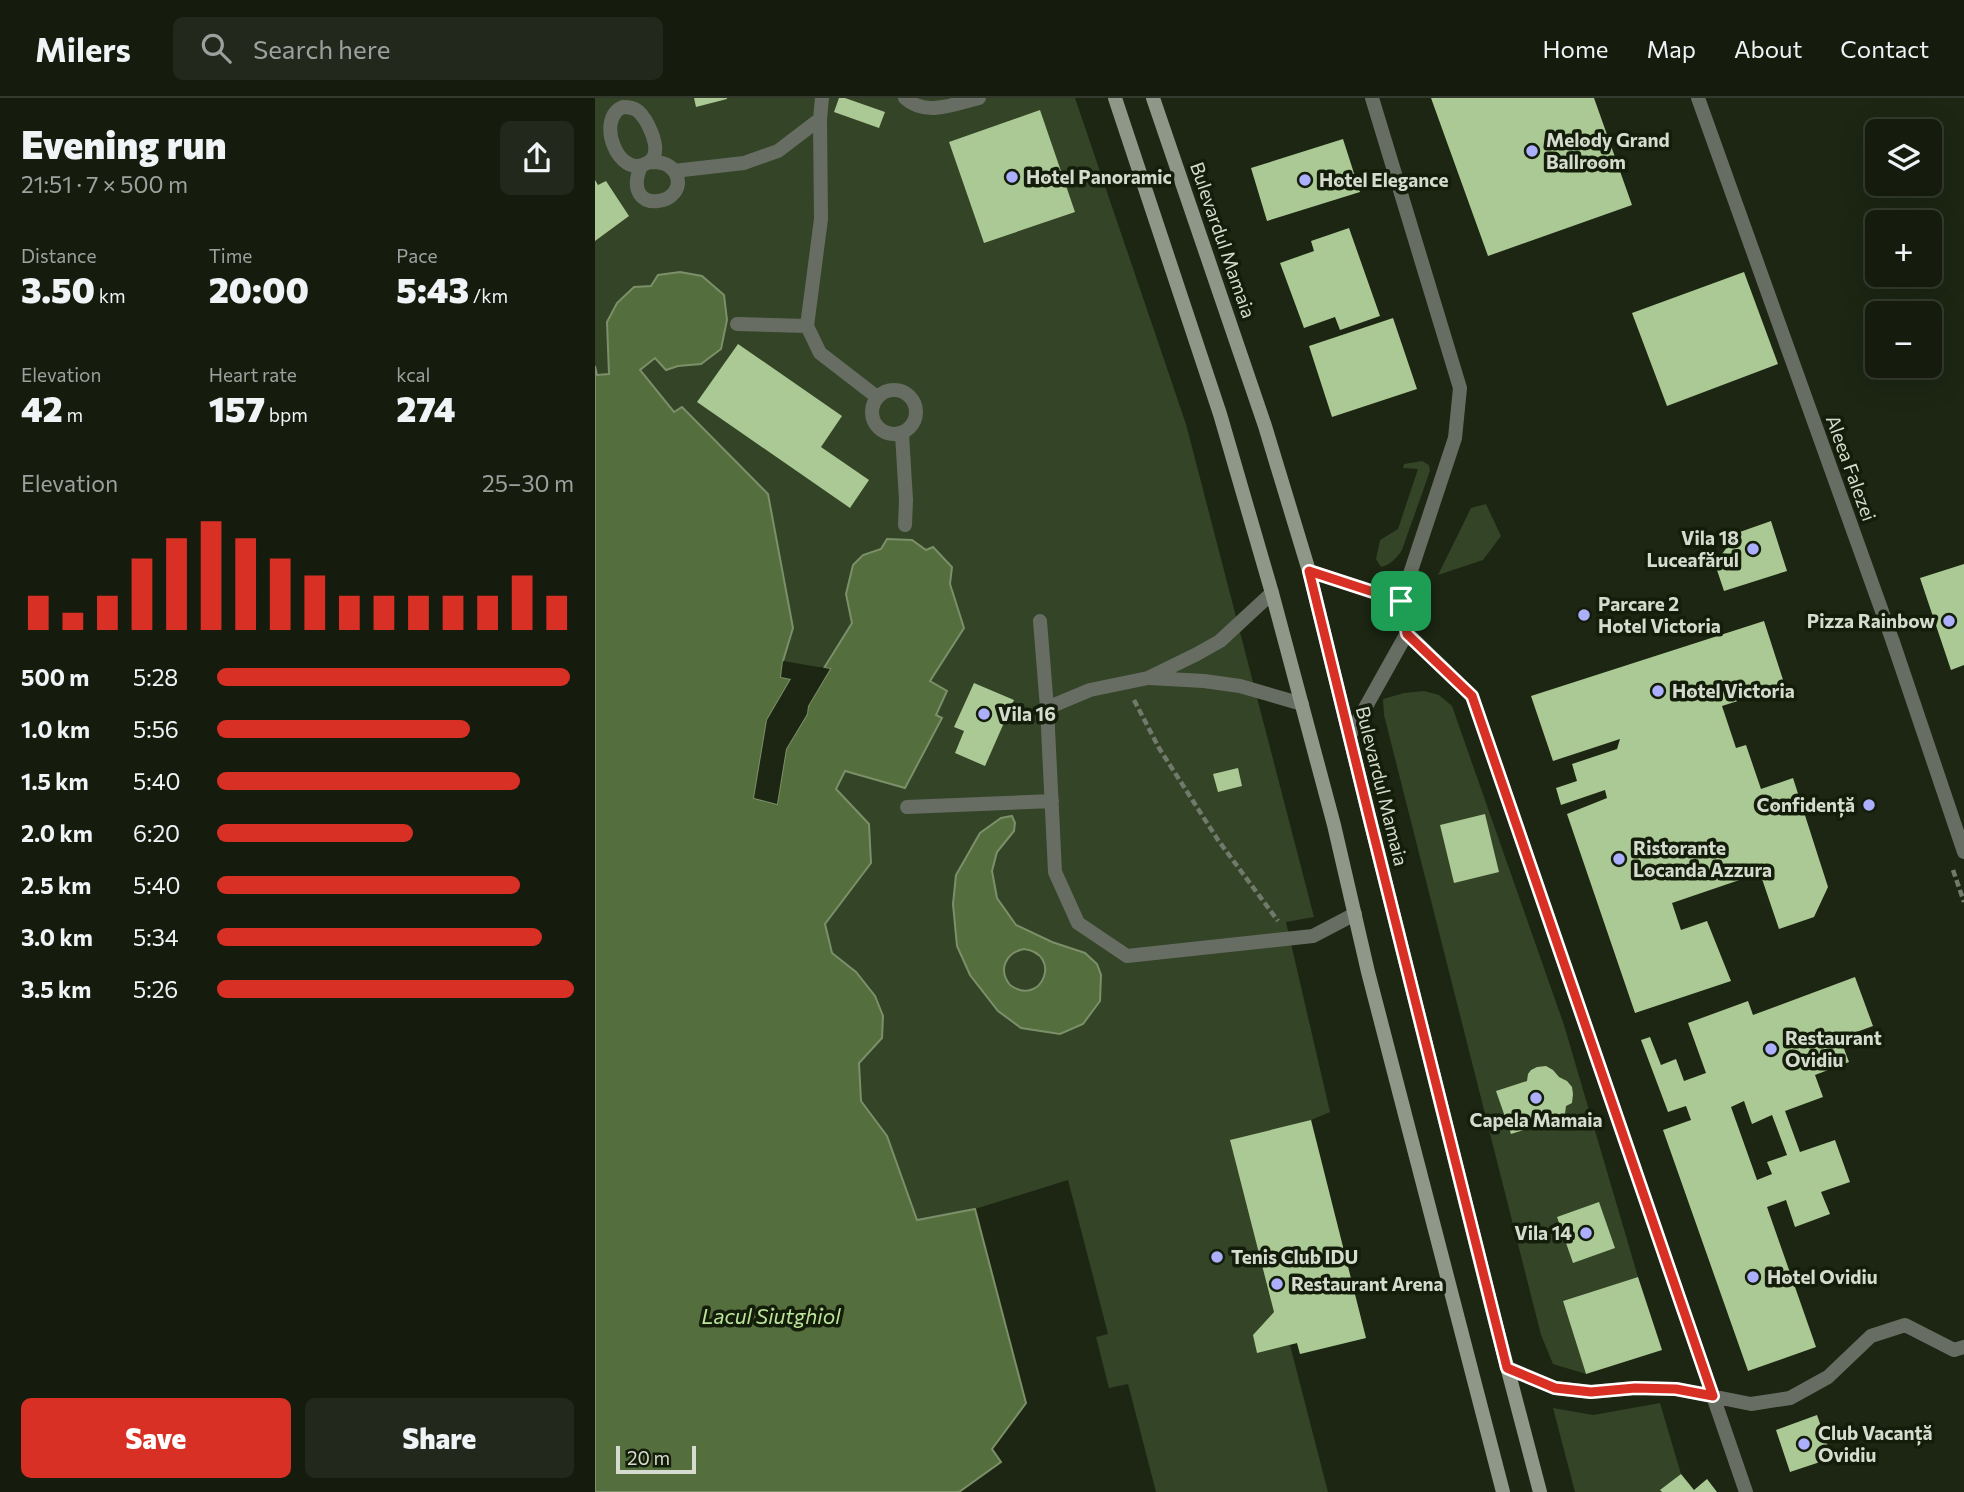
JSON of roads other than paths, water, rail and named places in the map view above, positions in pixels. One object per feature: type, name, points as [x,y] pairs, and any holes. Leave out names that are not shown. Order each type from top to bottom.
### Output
[{"type":"main road","points":[[1115,98],[1220,414],[1272,593],[1503,1492]]},
{"type":"main road","name":"Bulevardul Mamaia","points":[[1153,98],[1265,426],[1309,571],[1540,1492]]},
{"type":"street","points":[[822,98],[821,219],[807,326],[820,353],[877,397]]},
{"type":"street","points":[[905,98],[913,105],[939,109],[979,98]]},
{"type":"street","points":[[1372,98],[1460,388],[1455,438],[1401,601],[1407,634],[1472,696],[1746,1492]]},
{"type":"street","name":"Aleea Falezei","points":[[1698,98],[1893,642],[1964,852]]},
{"type":"street","points":[[674,171],[677,178],[675,191],[666,201],[652,202],[637,189],[636,183],[646,164],[664,163],[674,171],[744,163],[778,150],[820,119]]},
{"type":"street","points":[[737,324],[807,326]]},
{"type":"street","points":[[898,390],[911,397],[917,411],[916,418],[913,425],[902,434],[887,434],[875,425],[872,411],[877,397],[883,393],[898,390]]},
{"type":"street","points":[[902,434],[905,525]]},
{"type":"street","points":[[1309,571],[1401,601]]},
{"type":"street","points":[[1047,708],[1090,690],[1148,678],[1197,654],[1220,640],[1272,593]]},
{"type":"street","points":[[1040,621],[1055,872],[1078,923],[1126,956],[1313,936],[1355,914]]},
{"type":"street","points":[[1349,735],[1407,634]]},
{"type":"street","points":[[1148,678],[1240,686],[1302,704]]},
{"type":"street","points":[[907,807],[1052,801]]},
{"type":"street","points":[[1507,1368],[1555,1388],[1591,1392],[1635,1388],[1676,1389],[1751,1404],[1790,1398],[1828,1377],[1871,1336],[1905,1325],[1954,1350],[1964,1347]]},
{"type":"water","name":"Lacul Siutghiol","points":[[680,272],[702,276],[724,295],[727,320],[721,349],[701,364],[666,370],[655,358],[640,370],[674,412],[682,407],[768,494],[793,628],[781,677],[791,679],[767,720],[754,798],[777,804],[786,749],[830,669],[824,668],[852,623],[846,594],[853,565],[863,555],[881,549],[887,539],[912,540],[926,550],[933,547],[952,567],[950,584],[964,628],[930,681],[947,691],[936,715],[942,718],[905,788],[845,771],[836,789],[869,824],[871,863],[825,924],[832,953],[856,972],[875,996],[883,1016],[882,1038],[859,1063],[861,1101],[887,1136],[917,1220],[975,1209],[1026,1403],[992,1449],[1001,1462],[959,1492],[595,1492],[595,366],[597,375],[609,374],[607,322],[617,303],[634,287],[651,286],[658,275]]},
{"type":"water","points":[[1012,816],[1015,823],[1014,831],[997,852],[992,871],[997,898],[1016,925],[1052,942],[1085,953],[1097,964],[1101,975],[1100,1001],[1083,1024],[1060,1034],[1021,1028],[998,1011],[970,975],[957,946],[953,904],[956,875],[980,833],[1001,818]],"holes":[[[1024,949],[1036,953],[1043,960],[1045,969],[1044,978],[1039,985],[1031,990],[1021,990],[1010,985],[1004,974],[1008,958]]]},
{"type":"place","name":"Melody Grand Ballroom","points":[[1532,151]]},
{"type":"place","name":"Hotel Panoramic","points":[[1012,177]]},
{"type":"place","name":"Hotel Elegance","points":[[1305,180]]},
{"type":"place","name":"Vila 18 Luceafărul","points":[[1753,549]]},
{"type":"place","name":"Parcare 2 Hotel Victoria","points":[[1584,615]]},
{"type":"place","name":"Pizza Rainbow","points":[[1949,621]]},
{"type":"place","name":"Hotel Victoria","points":[[1658,691]]},
{"type":"place","name":"Vila 16","points":[[984,714]]},
{"type":"place","name":"Confidență","points":[[1869,805]]},
{"type":"place","name":"Ristorante Locanda Azzura","points":[[1619,859]]},
{"type":"place","name":"Restaurant Ovidiu","points":[[1771,1049]]},
{"type":"place","name":"Capela Mamaia","points":[[1536,1098]]},
{"type":"place","name":"Vila 14","points":[[1586,1233]]},
{"type":"place","name":"Tenis Club IDU","points":[[1217,1257]]},
{"type":"place","name":"Hotel Ovidiu","points":[[1753,1277]]},
{"type":"place","name":"Restaurant Arena","points":[[1277,1284]]},
{"type":"place","name":"Club Vacanță Ovidiu","points":[[1804,1444]]}]
